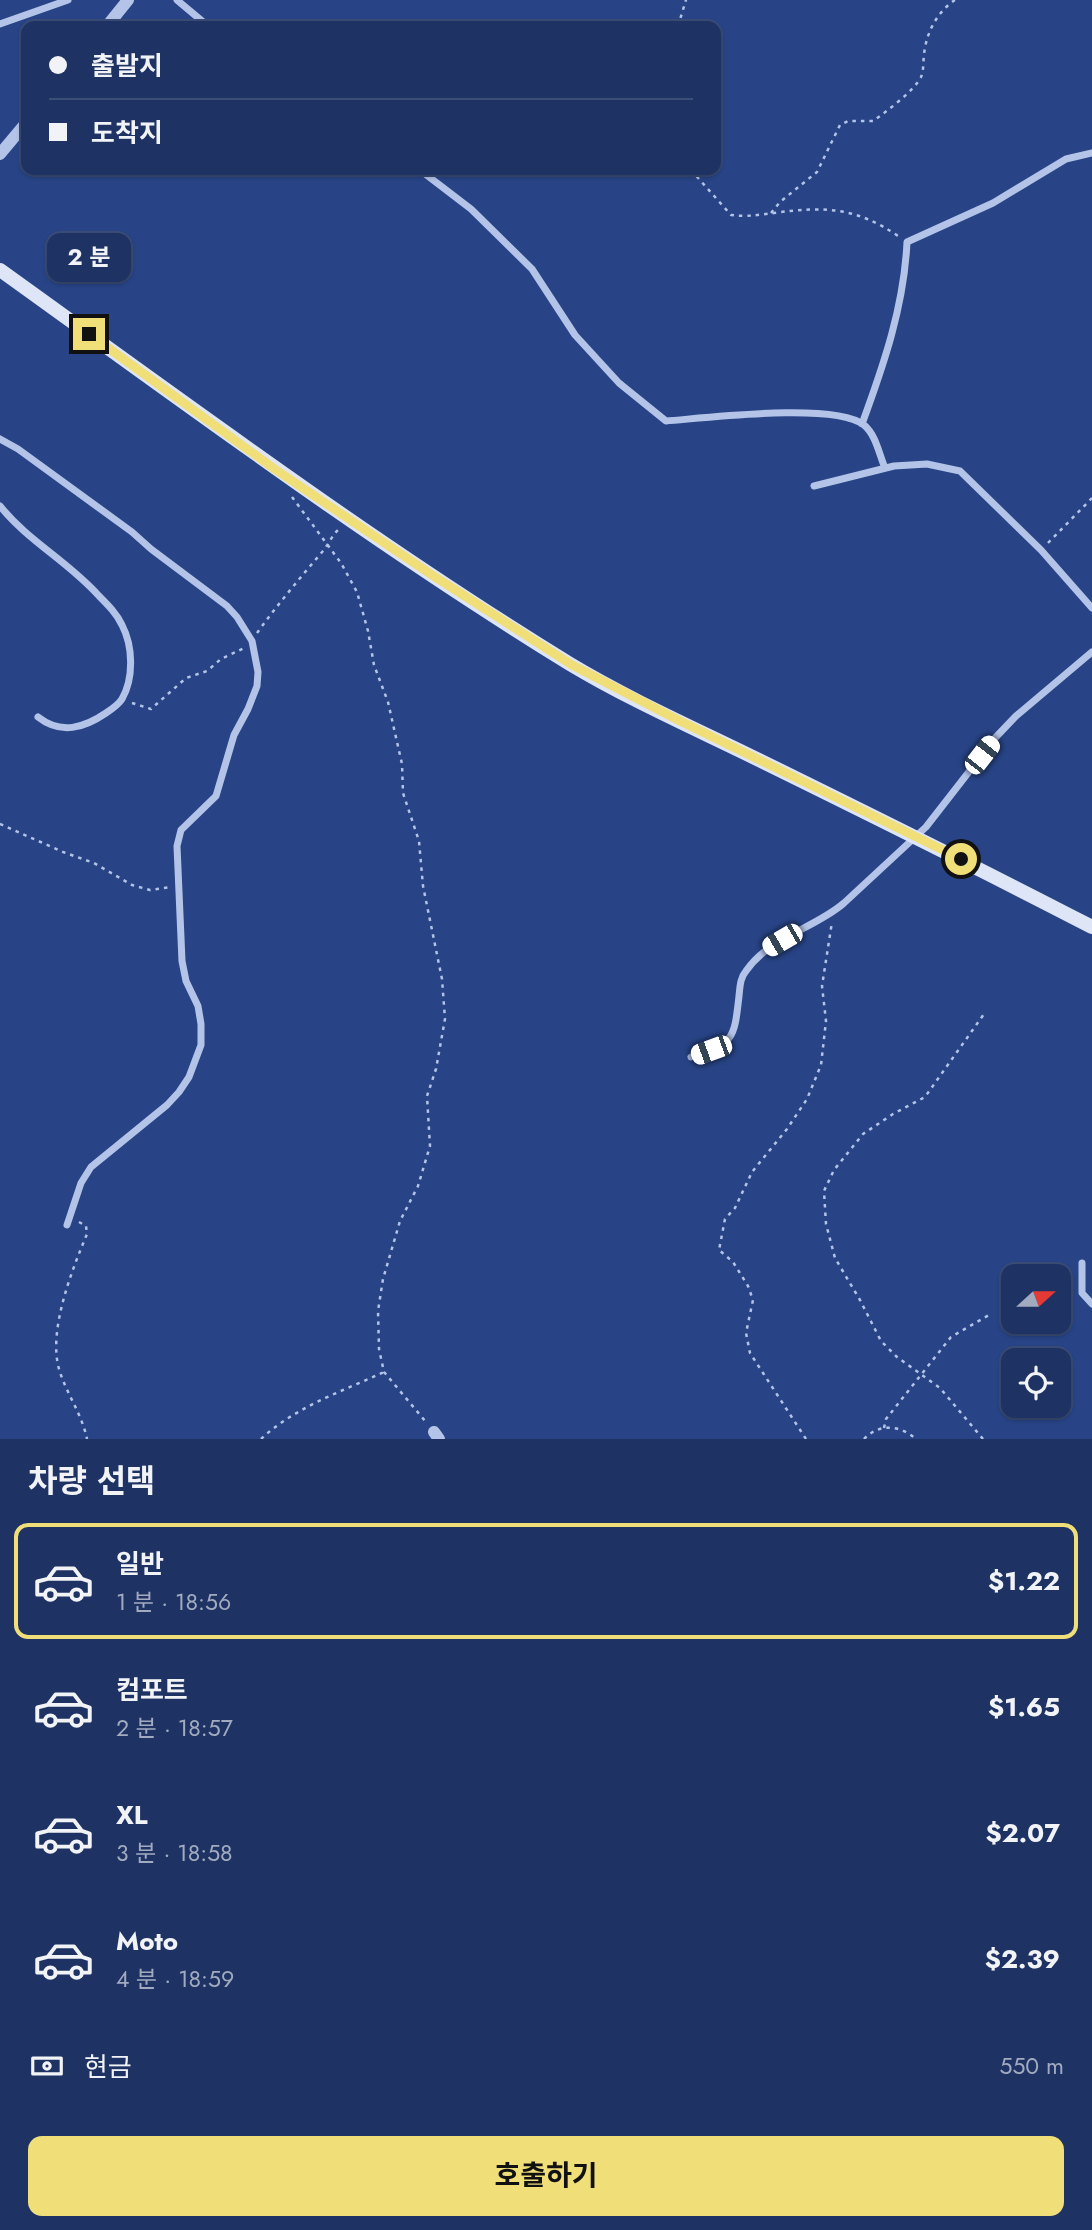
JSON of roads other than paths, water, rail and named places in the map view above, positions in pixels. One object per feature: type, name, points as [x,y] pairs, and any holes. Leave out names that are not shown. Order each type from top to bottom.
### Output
[{"type":"main road","points":[[0,270],[276,470],[462,595],[603,682],[917,836],[1092,927]]},
{"type":"street","points":[[0,24],[68,0]]},
{"type":"street","points":[[111,21],[128,0]]},
{"type":"street","points":[[177,0],[202,21]]},
{"type":"street","points":[[0,155],[21,129]]},
{"type":"street","points":[[862,424],[884,365],[896,320],[905,275],[906,242],[993,203],[1066,159],[1092,153]]},
{"type":"street","points":[[427,175],[471,209],[532,269],[575,335],[619,383],[666,421],[752,414],[815,413],[862,424],[872,435],[885,468]]},
{"type":"street","points":[[0,439],[217,597],[237,617],[251,641],[258,672],[257,686],[229,749],[216,796],[181,830],[177,846],[180,886],[179,942],[201,1024],[201,1045],[196,1060],[184,1085],[167,1105],[90,1167],[81,1183],[67,1225]]},
{"type":"street","points":[[814,486],[885,468],[927,464],[960,471],[1041,550],[1092,608]]},
{"type":"street","points":[[0,506],[28,536],[85,579],[122,625],[130,654],[131,668],[122,700],[97,719],[82,727],[61,728],[47,725],[38,717]]},
{"type":"street","points":[[691,1057],[711,1050],[731,1036],[736,1025],[740,983],[757,958],[768,948],[834,912],[917,836],[1009,723],[1092,652]]},
{"type":"street","points":[[1082,1263],[1082,1293],[1092,1304]]}]
